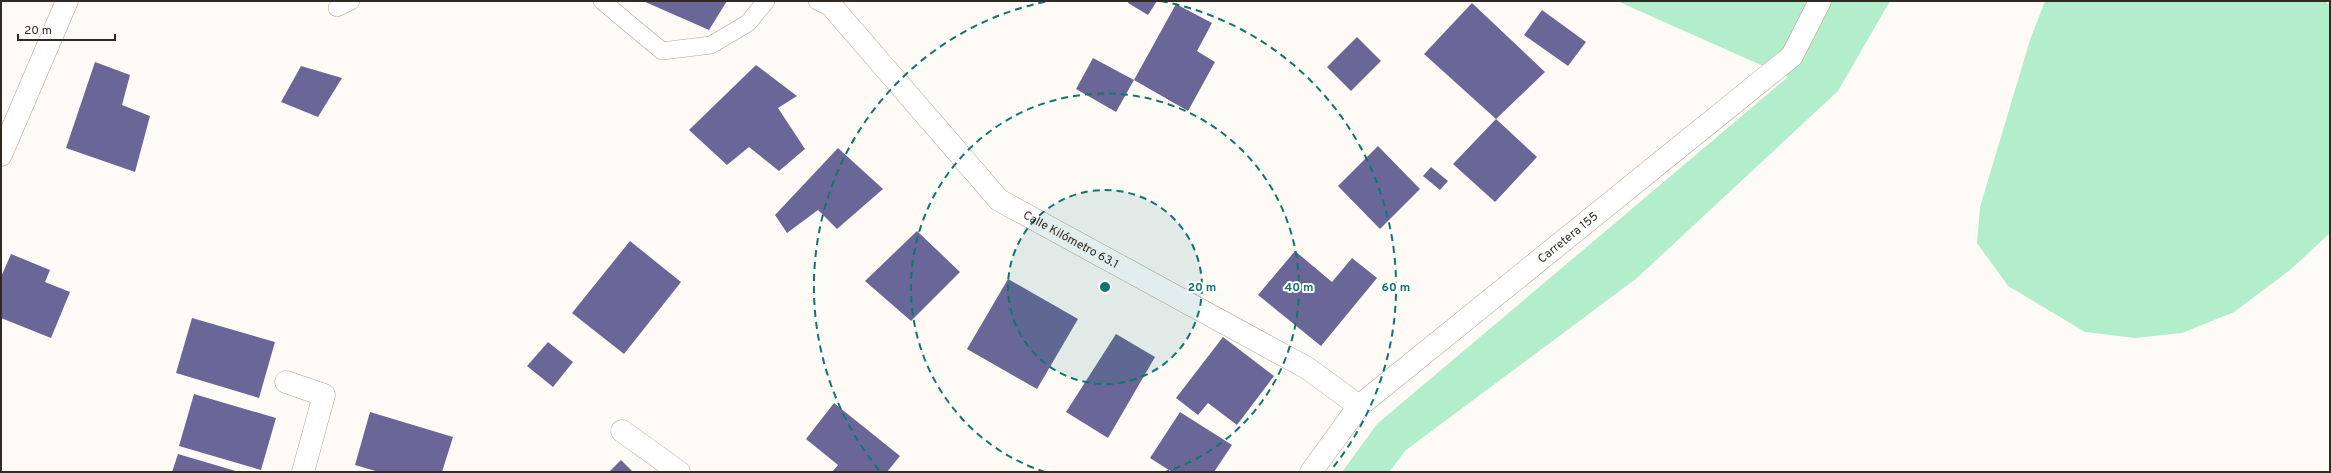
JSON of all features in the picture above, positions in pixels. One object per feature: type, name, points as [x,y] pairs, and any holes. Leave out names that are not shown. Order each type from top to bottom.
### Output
[{"type":"street","points":[[1,155],[67,1]]},
{"type":"street","name":"Carretera 155","points":[[1311,472],[1359,406],[1792,56],[1820,1]]},
{"type":"street","name":"Calle Kilómetro 63.1","points":[[826,5],[1000,200],[1307,368],[1359,406]]},
{"type":"street","points":[[286,382],[324,395],[303,472]]},
{"type":"street","points":[[622,431],[680,472]]},
{"type":"lane","points":[[602,1],[662,51],[711,45],[748,23],[766,1]]},
{"type":"green space","points":[[1617,1],[1890,1],[1838,91],[1637,278],[1406,450],[1389,472],[1342,472],[1377,424],[1788,77]]},
{"type":"green space","points":[[2045,1],[2325,1],[2330,6],[2330,233],[2290,270],[2234,312],[2182,333],[2135,338],[2085,332],[2008,286],[1977,243],[1980,207],[2030,40]]},
{"type":"building","points":[[643,1],[727,1],[709,30]]},
{"type":"building","points":[[1129,1],[1157,1],[1148,15],[1128,3]]},
{"type":"building","points":[[1472,3],[1545,72],[1496,119],[1424,54]]},
{"type":"building","points":[[1176,4],[1212,23],[1197,51],[1215,62],[1188,111],[1134,80]]},
{"type":"building","points":[[1542,10],[1586,42],[1568,66],[1524,35]]},
{"type":"building","points":[[1357,37],[1381,61],[1351,91],[1327,67]]},
{"type":"building","points":[[1093,58],[1134,80],[1116,112],[1076,89]]},
{"type":"building","points":[[95,62],[130,75],[122,105],[150,116],[135,172],[66,148]]},
{"type":"building","points":[[756,65],[797,96],[778,108],[805,149],[779,171],[749,147],[727,165],[689,130]]},
{"type":"building","points":[[301,66],[342,78],[318,117],[281,102]]},
{"type":"building","points":[[1496,119],[1537,157],[1495,202],[1453,164]]},
{"type":"building","points":[[1378,146],[1420,189],[1380,229],[1338,186]]},
{"type":"building","points":[[838,148],[883,189],[837,229],[818,210],[787,233],[775,215]]},
{"type":"building","points":[[1431,167],[1448,181],[1440,190],[1423,176]]},
{"type":"building","points":[[917,231],[960,272],[911,321],[865,281]]},
{"type":"building","points":[[630,241],[681,282],[624,354],[572,313]]},
{"type":"building","points":[[1295,251],[1332,282],[1352,258],[1377,278],[1321,346],[1258,295]]},
{"type":"building","points":[[11,254],[50,270],[45,282],[70,292],[51,338],[1,318],[1,277]]},
{"type":"building","points":[[1008,279],[1078,319],[1037,389],[967,349]]},
{"type":"building","points":[[192,318],[275,342],[259,398],[176,373]]},
{"type":"building","points":[[1116,334],[1155,357],[1108,438],[1066,412]]},
{"type":"building","points":[[1223,337],[1274,376],[1237,425],[1208,403],[1198,415],[1176,398]]},
{"type":"building","points":[[548,342],[573,362],[553,387],[527,366]]},
{"type":"building","points":[[194,394],[276,418],[261,470],[179,446]]},
{"type":"building","points":[[834,403],[900,456],[887,472],[832,472],[838,465],[806,439]]},
{"type":"building","points":[[370,412],[453,437],[442,472],[379,472],[355,465]]},
{"type":"building","points":[[1180,412],[1232,445],[1214,472],[1172,472],[1150,458]]},
{"type":"building","points":[[178,454],[239,472],[172,472]]},
{"type":"building","points":[[621,460],[633,472],[609,472]]}]
